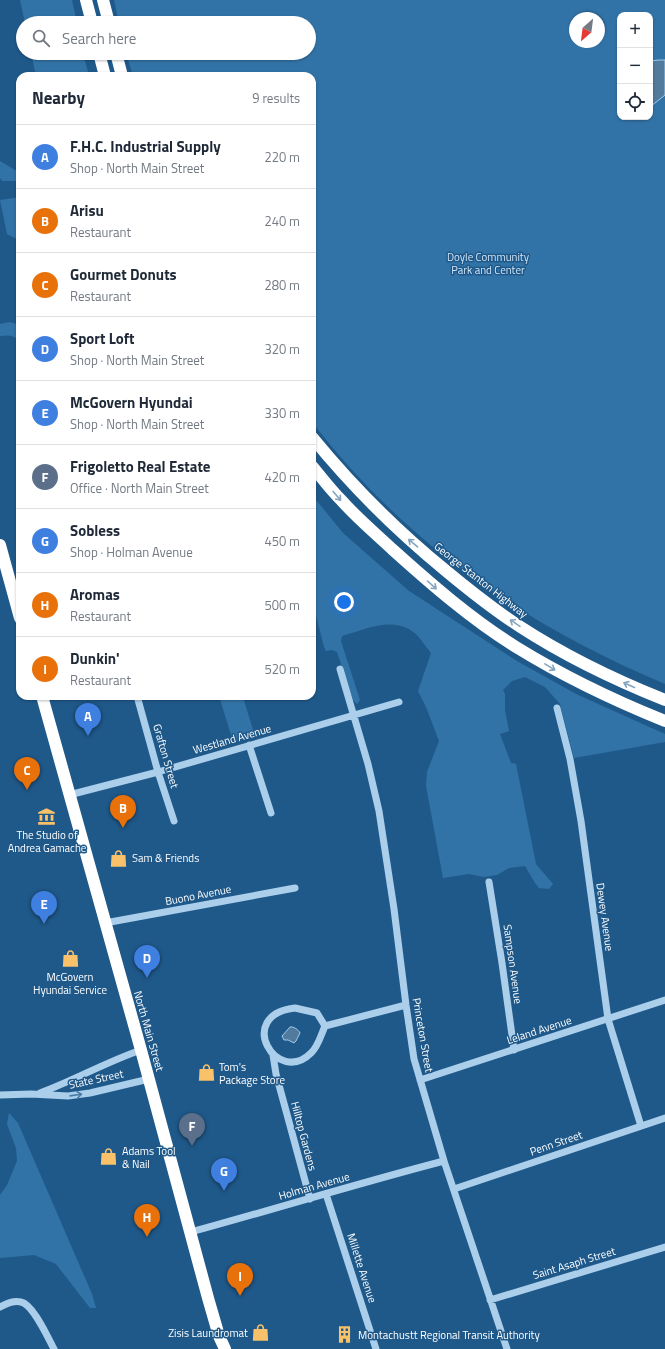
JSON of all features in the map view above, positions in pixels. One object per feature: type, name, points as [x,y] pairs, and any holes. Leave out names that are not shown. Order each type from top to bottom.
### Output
[{"type":"highway","points":[[86,0],[90,16]]},
{"type":"highway","points":[[103,0],[106,16]]},
{"type":"highway","points":[[101,60],[104,72]]},
{"type":"highway","points":[[118,60],[121,72]]},
{"type":"highway","name":"George Stanton Highway","points":[[316,442],[363,496],[404,535],[494,609],[520,627],[576,660],[665,700]]},
{"type":"highway","points":[[316,471],[342,501],[373,531],[437,589],[465,611],[515,646],[560,672],[605,696],[665,720]]},
{"type":"highway","points":[[0,545],[16,603]]},
{"type":"highway","name":"North Main Street","points":[[43,700],[219,1336],[225,1349]]},
{"type":"street","name":"Princeton Street","points":[[340,668],[368,764],[382,823],[414,1059],[444,1162],[507,1349]]},
{"type":"street","name":"Grafton Street","points":[[138,700],[158,772],[174,821]]},
{"type":"street","name":"Westland Avenue","points":[[69,795],[158,772],[399,702]]},
{"type":"street","name":"Dewey Avenue","points":[[556,708],[570,759],[581,821],[608,1019],[641,1126]]},
{"type":"street","points":[[250,745],[271,813]]},
{"type":"street","name":"Sampson Avenue","points":[[489,882],[514,1050]]},
{"type":"street","name":"Buono Avenue","points":[[105,923],[295,888]]},
{"type":"street","name":"Leland Avenue","points":[[420,1080],[665,1000]]},
{"type":"street","points":[[325,1026],[317,1013],[295,1008],[278,1012],[272,1016],[264,1032],[265,1040],[273,1055],[281,1060],[289,1062],[297,1061],[305,1058],[314,1049],[325,1026],[406,1005]]},
{"type":"street","points":[[37,1094],[76,1079],[116,1059],[141,1050]]},
{"type":"street","name":"Hilltop Gardens","points":[[273,1055],[276,1074],[310,1199]]},
{"type":"street","name":"State Street","points":[[0,1095],[37,1094],[68,1096],[90,1093],[149,1079]]},
{"type":"street","name":"Penn Street","points":[[454,1189],[665,1118]]},
{"type":"street","name":"Holman Avenue","points":[[191,1232],[398,1173],[444,1162]]},
{"type":"street","name":"Millette Avenue","points":[[326,1194],[376,1349]]},
{"type":"street","name":"Saint Asaph Street","points":[[490,1300],[665,1247]]},
{"type":"street","points":[[0,1307],[10,1302],[22,1302],[31,1307],[54,1349]]},
{"type":"green space","points":[[20,0],[72,0],[75,16],[23,16]]},
{"type":"green space","name":"Doyle Community Park and Center","points":[[114,0],[665,0],[665,684],[613,661],[564,635],[516,607],[471,576],[428,543],[387,506],[348,466],[316,427],[316,72],[132,72],[128,60],[316,60],[316,16],[117,16]]},
{"type":"green space","points":[[33,60],[85,60],[88,72],[35,72]]},
{"type":"green space","points":[[0,161],[16,171],[16,181],[2,181],[0,178]]},
{"type":"green space","points":[[16,198],[16,239],[7,234],[0,200]]},
{"type":"green space","points":[[10,322],[16,324],[16,339],[11,336],[0,336],[0,324]]},
{"type":"green space","points":[[316,500],[343,533],[409,591],[517,661],[576,694],[665,734],[665,742],[574,758],[560,704],[545,687],[525,677],[512,681],[503,690],[505,694],[505,710],[509,731],[500,734],[511,763],[516,764],[536,864],[553,884],[549,889],[539,888],[525,866],[509,868],[497,875],[484,877],[469,874],[443,878],[426,786],[427,772],[439,741],[418,691],[431,653],[416,634],[399,625],[380,625],[342,636],[341,641],[360,700],[357,704],[353,700],[337,652],[332,650],[326,651],[316,616]]},
{"type":"green space","points":[[220,700],[244,700],[254,733],[253,737],[235,742],[232,738]]},
{"type":"green space","points":[[9,1113],[18,1123],[92,1294],[96,1308],[90,1308],[56,1264],[34,1255],[0,1258],[0,1195],[7,1185],[17,1161],[16,1148],[7,1124]]},
{"type":"shaded area","points":[[665,60],[665,95],[653,105],[653,84],[653,61]]},
{"type":"shaded area","points":[[290,1027],[296,1028],[300,1033],[294,1043],[284,1040],[282,1036]]},
{"type":"place","name":"F.H.C. Industrial Supply","points":[[88,736]]},
{"type":"place","name":"Gourmet Donuts","points":[[27,790]]},
{"type":"place","name":"The Studio of Andrea Gamache","points":[[47,817]]},
{"type":"place","name":"Arisu","points":[[123,828]]},
{"type":"place","name":"Sam & Friends","points":[[119,858]]},
{"type":"place","name":"McGovern Hyundai","points":[[44,924]]},
{"type":"place","name":"McGovern Hyundai Service","points":[[70,959]]},
{"type":"place","name":"Sport Loft","points":[[147,978]]},
{"type":"place","name":"Tom's Package Store","points":[[206,1073]]},
{"type":"place","name":"Frigoletto Real Estate","points":[[192,1146]]},
{"type":"place","name":"Adams Tool & Nail","points":[[109,1157]]},
{"type":"place","name":"Sobless","points":[[224,1191]]},
{"type":"place","name":"Aromas","points":[[147,1237]]},
{"type":"place","name":"Dunkin'","points":[[240,1296]]},
{"type":"place","name":"Zisis Laundromat","points":[[261,1333]]},
{"type":"place","name":"Montachustt Regional Transit Authority","points":[[345,1335]]}]
